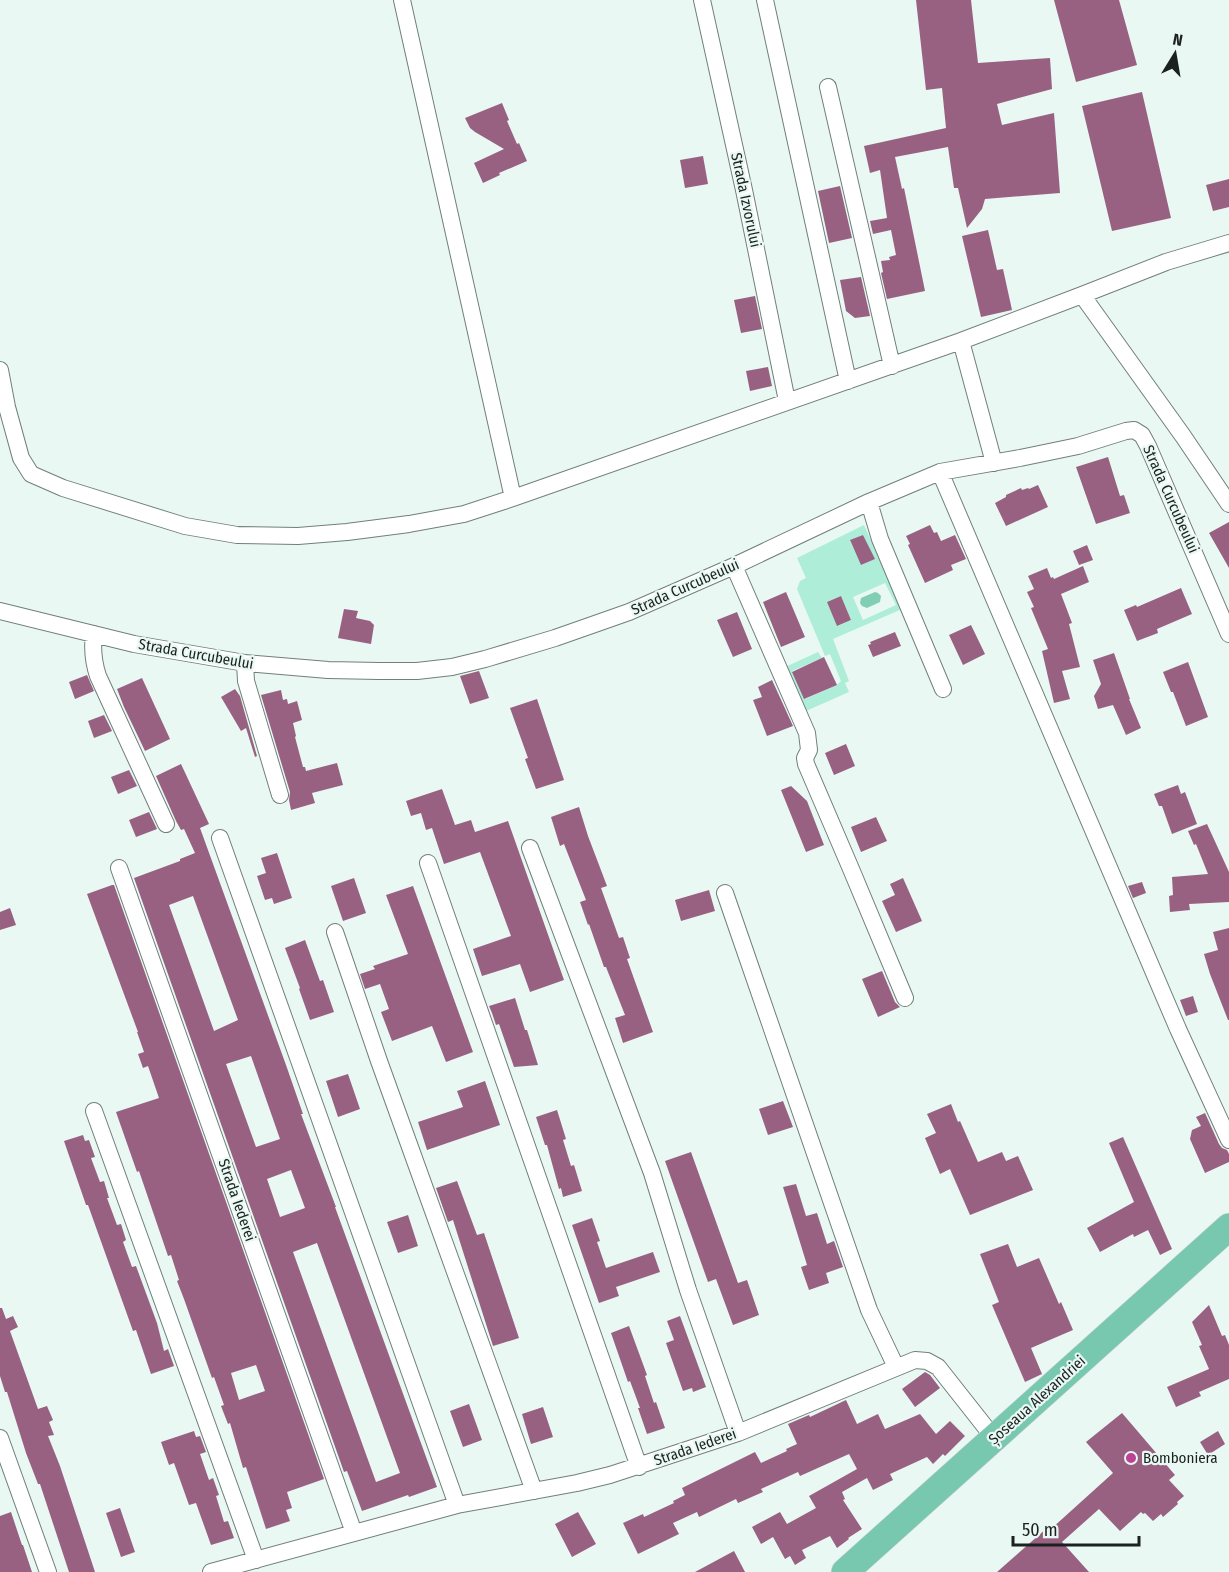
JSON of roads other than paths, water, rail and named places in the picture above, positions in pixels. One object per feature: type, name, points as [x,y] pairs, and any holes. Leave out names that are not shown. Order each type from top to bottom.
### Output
[{"type":"highway","name":"Șoseaua Alexandriei","points":[[844,1572],[1229,1227]]},
{"type":"highway","name":"Șoseaua Alexandriei","points":[[868,1572],[1229,1248]]},
{"type":"street","points":[[402,0],[513,498]]},
{"type":"street","name":"Strada Izvorului","points":[[702,0],[787,401]]},
{"type":"street","points":[[765,0],[848,381]]},
{"type":"street","points":[[828,87],[892,366]]},
{"type":"street","points":[[0,370],[21,458],[31,474],[63,488],[185,526],[237,535],[298,536],[347,532],[464,514],[513,498],[892,366],[1166,262],[1229,243]]},
{"type":"street","points":[[1083,295],[1229,504]]},
{"type":"street","points":[[961,341],[994,462]]},
{"type":"street","name":"Strada Curcubeului","points":[[0,611],[157,648],[245,663],[358,671],[417,671],[452,667],[555,638],[629,612],[940,472],[1078,446],[1134,430],[1142,435],[1149,446],[1229,634]]},
{"type":"street","points":[[940,472],[1178,1029],[1229,1140]]},
{"type":"street","points":[[869,502],[880,539],[943,689]]},
{"type":"street","points":[[734,566],[807,733],[809,750],[806,764],[905,998]]},
{"type":"street","points":[[94,634],[93,662],[98,676],[166,824]]},
{"type":"street","points":[[245,663],[246,681],[280,795]]},
{"type":"street","points":[[220,838],[457,1504]]},
{"type":"street","points":[[530,848],[651,1173],[688,1290],[738,1433]]},
{"type":"street","points":[[428,863],[639,1467]]},
{"type":"street","name":"Strada Iederei","points":[[119,868],[354,1533]]},
{"type":"street","points":[[725,892],[869,1310],[896,1367]]},
{"type":"street","points":[[335,932],[379,1061],[534,1491]]},
{"type":"street","points":[[94,1111],[256,1560]]},
{"type":"street","name":"Strada Iederei","points":[[211,1572],[457,1504],[577,1484],[639,1467],[738,1433],[915,1360],[932,1363],[938,1367],[994,1438]]},
{"type":"street","points":[[0,1438],[48,1572]]},
{"type":"place","name":"Bomboniera","points":[[1131,1458]]}]
